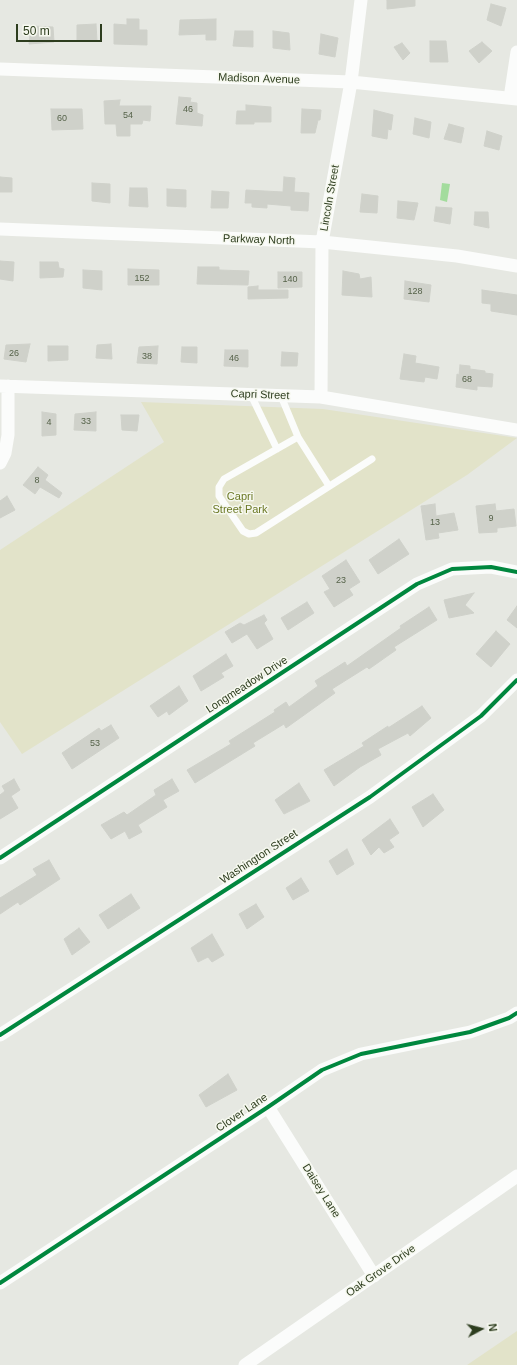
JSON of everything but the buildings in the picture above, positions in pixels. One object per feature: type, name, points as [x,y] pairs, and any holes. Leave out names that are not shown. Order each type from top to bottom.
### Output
[{"type":"street","name":"Lincoln Street","points":[[321,397],[322,242],[351,82],[361,0]]},
{"type":"street","points":[[513,98],[517,52]]},
{"type":"street","name":"Madison Avenue","points":[[0,69],[351,82],[513,98]]},
{"type":"street","name":"Parkway North","points":[[0,229],[322,242],[457,256],[517,266]]},
{"type":"street","points":[[0,463],[5,453],[8,435],[4,386]]},
{"type":"street","name":"Capri Street","points":[[4,386],[321,397],[517,430]]},
{"type":"street","name":"Longmeadow Drive","points":[[0,858],[418,584],[452,568],[491,566],[517,572]]},
{"type":"street","name":"Washington Street","points":[[0,1035],[370,797],[481,716],[517,680]]},
{"type":"street","name":"Clover Lane","points":[[0,1283],[322,1070],[361,1054],[470,1032],[509,1018],[517,1013]]},
{"type":"street","name":"Daisey Lane","points":[[268,1107],[374,1276]]},
{"type":"street","name":"Oak Grove Drive","points":[[245,1365],[517,1176]]},
{"type":"lane","points":[[251,395],[277,449]]},
{"type":"lane","points":[[280,396],[298,437],[328,486]]},
{"type":"lane","points":[[298,437],[224,479],[219,487],[219,496],[243,531],[249,534],[256,533],[372,459]]},
{"type":"green space","name":"Capri Street Park","points":[[141,402],[323,409],[517,438],[467,475],[22,754],[0,722],[0,550],[164,442]]},
{"type":"green space","points":[[517,1331],[517,1365],[467,1365]]},
{"type":"shaded area","points":[[442,183],[450,184],[447,202],[440,200]]},
{"type":"cycle path","points":[[0,858],[417,584],[452,569],[491,567],[517,572]]},
{"type":"cycle path","points":[[0,1035],[370,797],[481,716],[517,680]]},
{"type":"cycle path","points":[[0,1283],[322,1070],[361,1054],[470,1032],[509,1018],[517,1013]]}]
